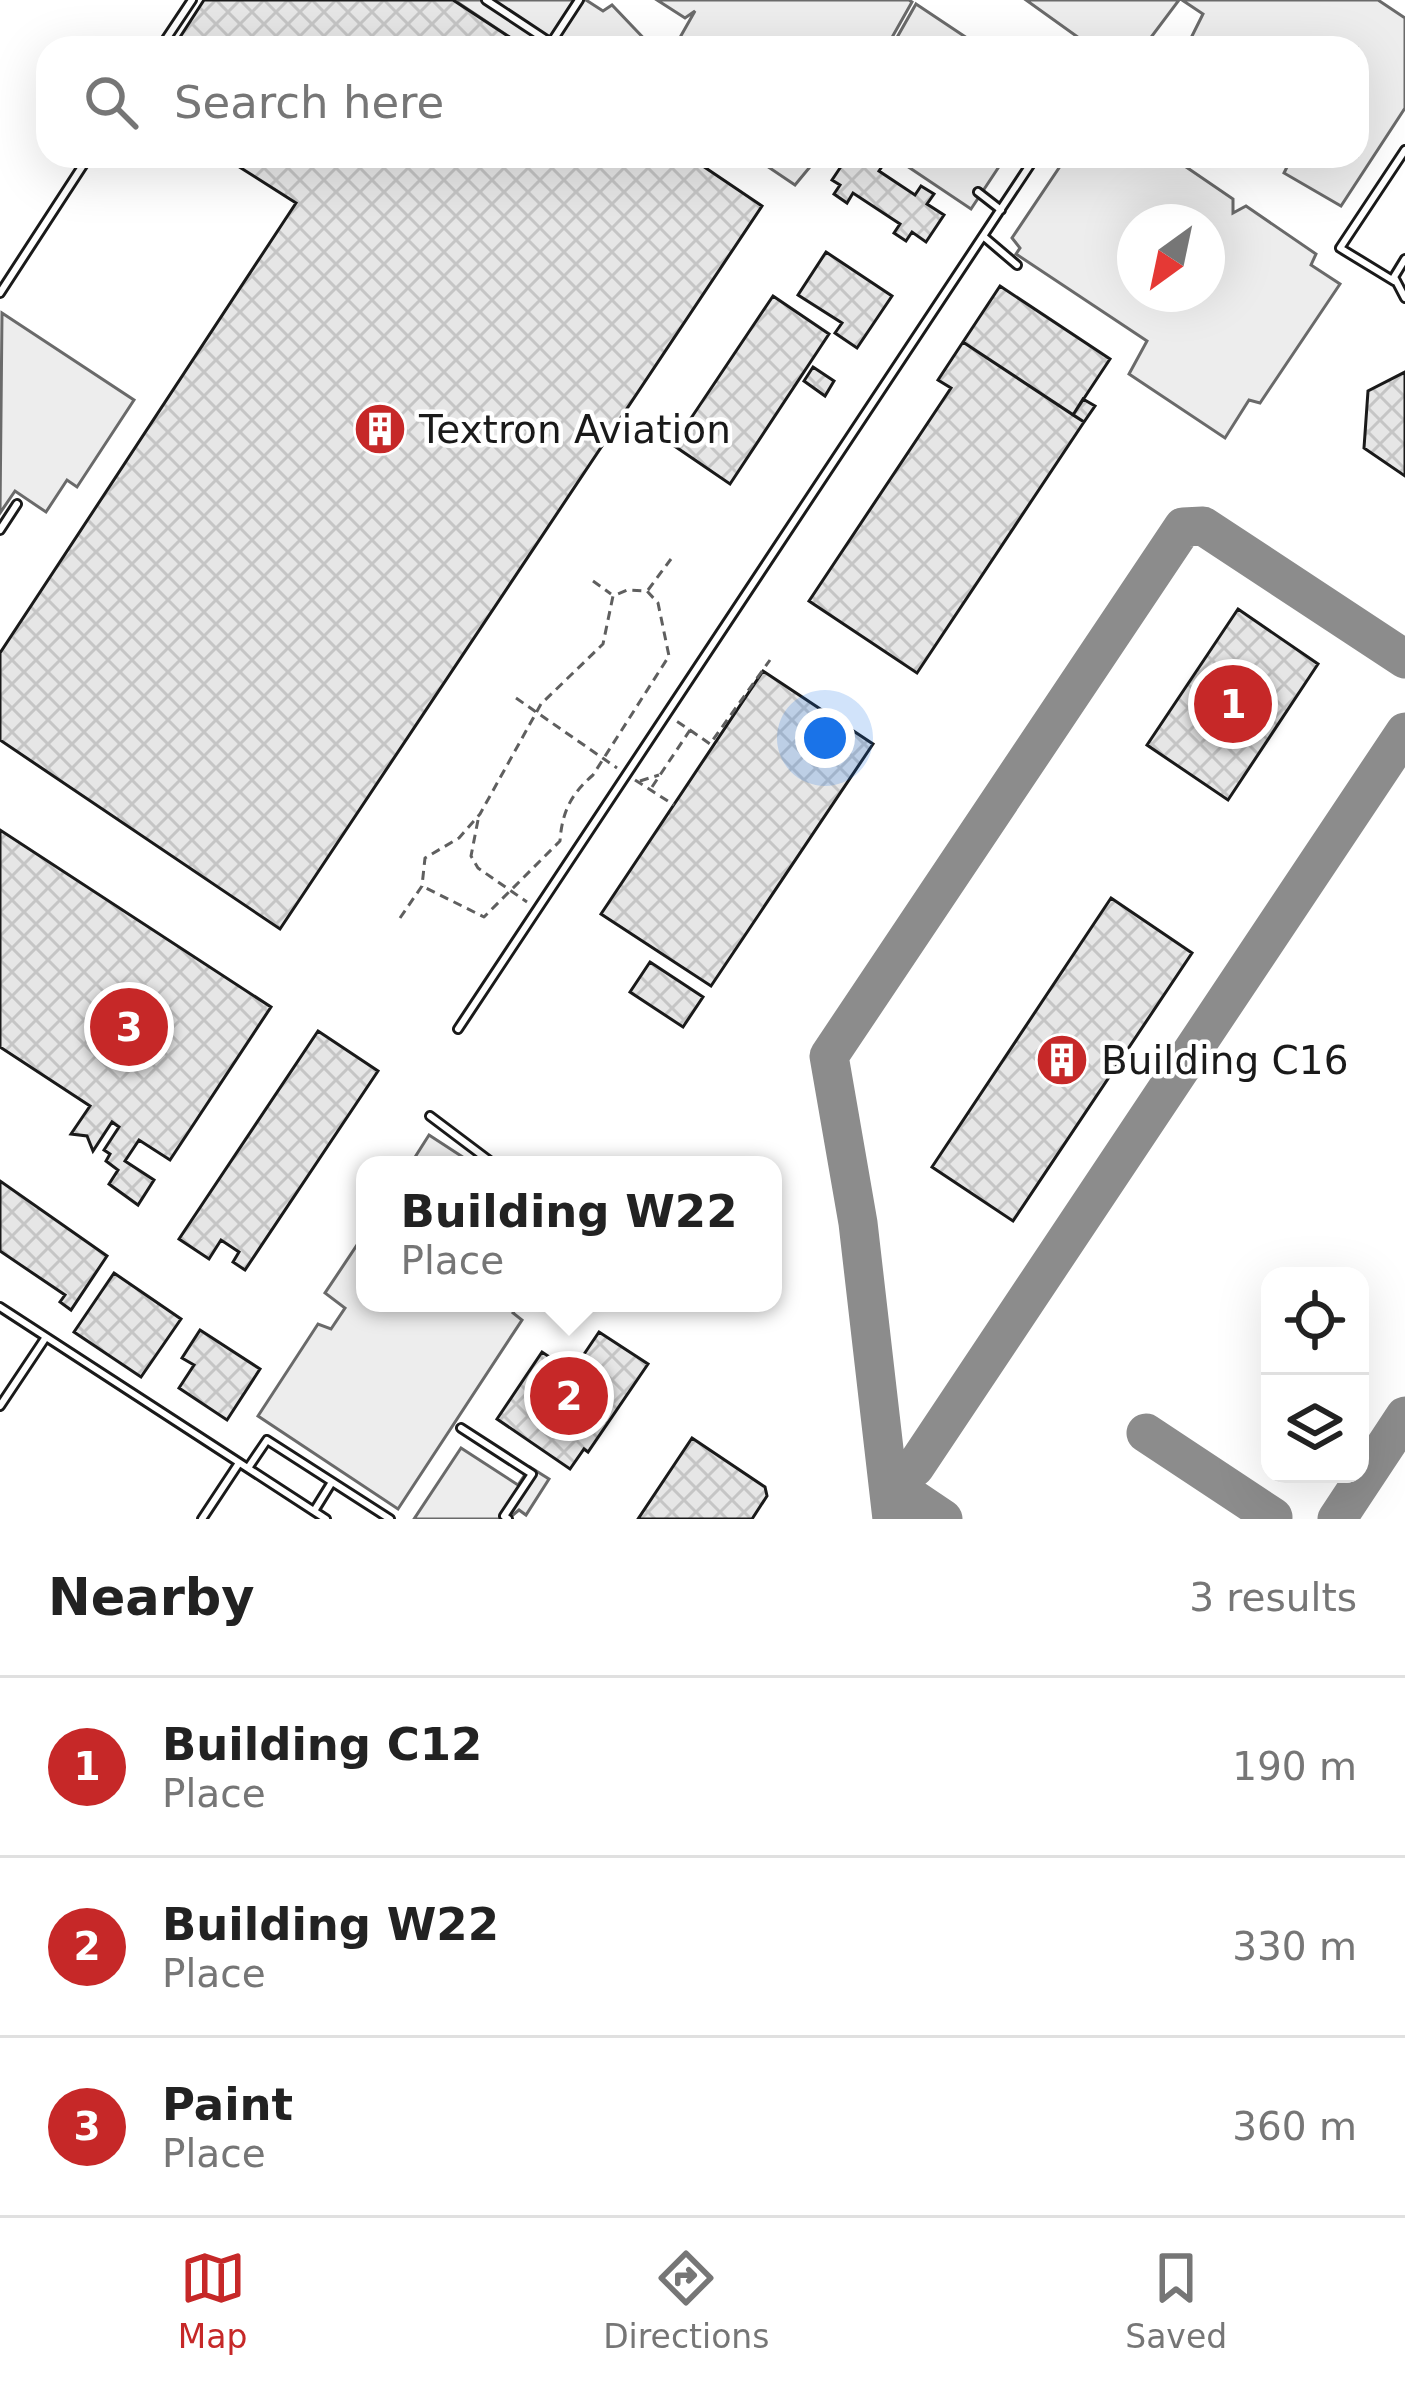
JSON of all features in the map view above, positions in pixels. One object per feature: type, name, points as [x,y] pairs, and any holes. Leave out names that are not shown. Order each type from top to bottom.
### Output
[{"type":"lane","points":[[168,36],[192,0]]},
{"type":"lane","points":[[486,0],[541,36]]},
{"type":"lane","points":[[560,36],[579,0]]},
{"type":"lane","points":[[1405,151],[1340,248],[1394,281],[1405,298]]},
{"type":"lane","points":[[0,293],[81,168]]},
{"type":"lane","points":[[458,1029],[1028,168]]},
{"type":"lane","points":[[978,192],[1001,210]]},
{"type":"lane","points":[[982,235],[1017,265]]},
{"type":"lane","points":[[1394,281],[1405,259]]},
{"type":"lane","points":[[0,530],[17,504]]},
{"type":"lane","points":[[430,1116],[483,1156]]},
{"type":"lane","points":[[0,1306],[323,1518]]},
{"type":"lane","points":[[0,1406],[46,1337]]},
{"type":"lane","points":[[461,1428],[532,1474],[503,1516],[508,1519]]},
{"type":"lane","points":[[248,1468],[267,1440],[390,1519]]},
{"type":"lane","points":[[202,1519],[239,1462]]},
{"type":"lane","points":[[314,1511],[332,1482]]},
{"type":"path","points":[[647,591],[670,560]]},
{"type":"path","points":[[593,581],[613,596]]},
{"type":"path","points":[[422,886],[484,917],[560,841],[561,818],[576,789],[603,759],[669,656],[658,603],[647,591],[627,590],[613,596]]},
{"type":"path","points":[[533,906],[478,868],[470,843],[480,814],[535,713],[603,644],[613,596]]},
{"type":"path","points":[[666,714],[710,744],[770,660]]},
{"type":"path","points":[[516,698],[674,805]]},
{"type":"path","points":[[651,789],[690,730]]},
{"type":"path","points":[[638,782],[660,776]]},
{"type":"path","points":[[425,858],[458,838],[480,814]]},
{"type":"path","points":[[458,838],[470,843]]},
{"type":"path","points":[[415,850],[425,858]]},
{"type":"path","points":[[400,918],[422,886],[425,858]]},
{"type":"shaded area","points":[[454,0],[586,0],[603,11],[612,5],[642,36],[508,36]]},
{"type":"shaded area","points":[[657,0],[912,2],[893,36],[681,36],[695,11],[685,18]]},
{"type":"shaded area","points":[[1026,0],[1179,0],[1152,36],[1076,36]]},
{"type":"shaded area","points":[[1182,0],[1378,0],[1405,18],[1405,108],[1369,163],[1369,36],[1192,36],[1203,14]]},
{"type":"shaded area","points":[[916,4],[964,36],[898,36]]},
{"type":"shaded area","points":[[770,168],[809,168],[795,185]]},
{"type":"shaded area","points":[[910,168],[998,168],[971,209]]},
{"type":"shaded area","points":[[1059,168],[1188,168],[1233,199],[1233,213],[1246,206],[1316,254],[1311,265],[1340,284],[1260,403],[1249,400],[1225,438],[1129,374],[1147,341],[1016,254],[1020,248],[1012,238]]},
{"type":"shaded area","points":[[1286,168],[1366,168],[1341,206],[1284,173]]},
{"type":"shaded area","points":[[2,313],[134,400],[77,487],[67,480],[46,512],[15,491],[0,513]]},
{"type":"shaded area","points":[[429,1135],[461,1156],[416,1156]]},
{"type":"shaded area","points":[[356,1246],[356,1312],[514,1312],[522,1320],[398,1509],[258,1416],[318,1324],[331,1329],[345,1308],[325,1293]]},
{"type":"shaded area","points":[[461,1448],[518,1485],[530,1467],[549,1479],[526,1515],[519,1510],[508,1519],[414,1519]]},
{"type":"building","points":[[204,0],[453,0],[508,36],[181,36]]},
{"type":"building","name":"Textron Aviation","points":[[241,168],[706,168],[762,206],[280,929],[0,740],[0,653],[296,203]]},
{"type":"building","points":[[840,168],[881,168],[915,195],[921,186],[934,194],[927,204],[944,215],[926,242],[912,232],[906,241],[894,233],[900,224],[853,193],[847,203],[834,194],[840,185],[832,180]]},
{"type":"building","points":[[826,252],[892,296],[857,348],[835,333],[842,323],[798,295]]},
{"type":"building","points":[[1000,286],[1110,359],[1073,415],[963,342]]},
{"type":"building","points":[[773,296],[829,334],[730,484],[673,445]]},
{"type":"building","points":[[963,342],[1084,422],[917,673],[809,601],[951,388],[938,380]]},
{"type":"building","points":[[813,367],[834,381],[825,396],[804,381]]},
{"type":"building","points":[[1405,372],[1405,476],[1364,448],[1368,391]]},
{"type":"building","points":[[1083,399],[1095,406],[1084,422],[1073,415]]},
{"type":"building","points":[[1238,609],[1318,664],[1228,800],[1147,745]]},
{"type":"building","points":[[763,671],[873,744],[711,986],[601,914]]},
{"type":"building","points":[[0,830],[271,1007],[170,1160],[139,1140],[125,1161],[154,1180],[138,1205],[109,1184],[118,1170],[106,1161],[110,1154],[104,1150],[119,1127],[112,1122],[93,1151],[87,1136],[71,1134],[90,1106],[0,1047]]},
{"type":"building","name":"Building C16","points":[[1111,898],[1192,953],[1013,1221],[932,1167]]},
{"type":"building","points":[[650,962],[703,997],[683,1027],[630,992]]},
{"type":"building","points":[[318,1031],[378,1071],[245,1270],[233,1262],[239,1252],[221,1240],[209,1259],[179,1239]]},
{"type":"building","points":[[0,1181],[107,1256],[71,1310],[60,1302],[65,1295],[0,1251]]},
{"type":"building","points":[[114,1273],[181,1319],[141,1377],[74,1332]]},
{"type":"building","points":[[200,1330],[260,1369],[227,1420],[179,1388],[194,1365],[182,1358]]},
{"type":"building","points":[[599,1332],[648,1364],[588,1452],[584,1449],[570,1469],[497,1419],[542,1352],[572,1372]]},
{"type":"building","points":[[692,1438],[765,1487],[767,1496],[752,1519],[638,1519]]},
{"type":"taxiway","points":[[892,1519],[858,1223],[829,1056],[1183,527],[1203,526],[1405,659]]},
{"type":"taxiway","points":[[943,1519],[891,1484],[915,1467],[1405,732]]},
{"type":"taxiway","points":[[1337,1519],[1405,1416]]},
{"type":"taxiway","points":[[1146,1433],[1273,1517]]},
{"type":"place","name":"Textron Aviation","points":[[380,429]]},
{"type":"place","name":"Building C12","points":[[1233,704]]},
{"type":"place","name":"Paint","points":[[129,1027]]},
{"type":"place","name":"Building C16","points":[[1062,1060]]},
{"type":"place","name":"Building W22","points":[[569,1396]]}]
